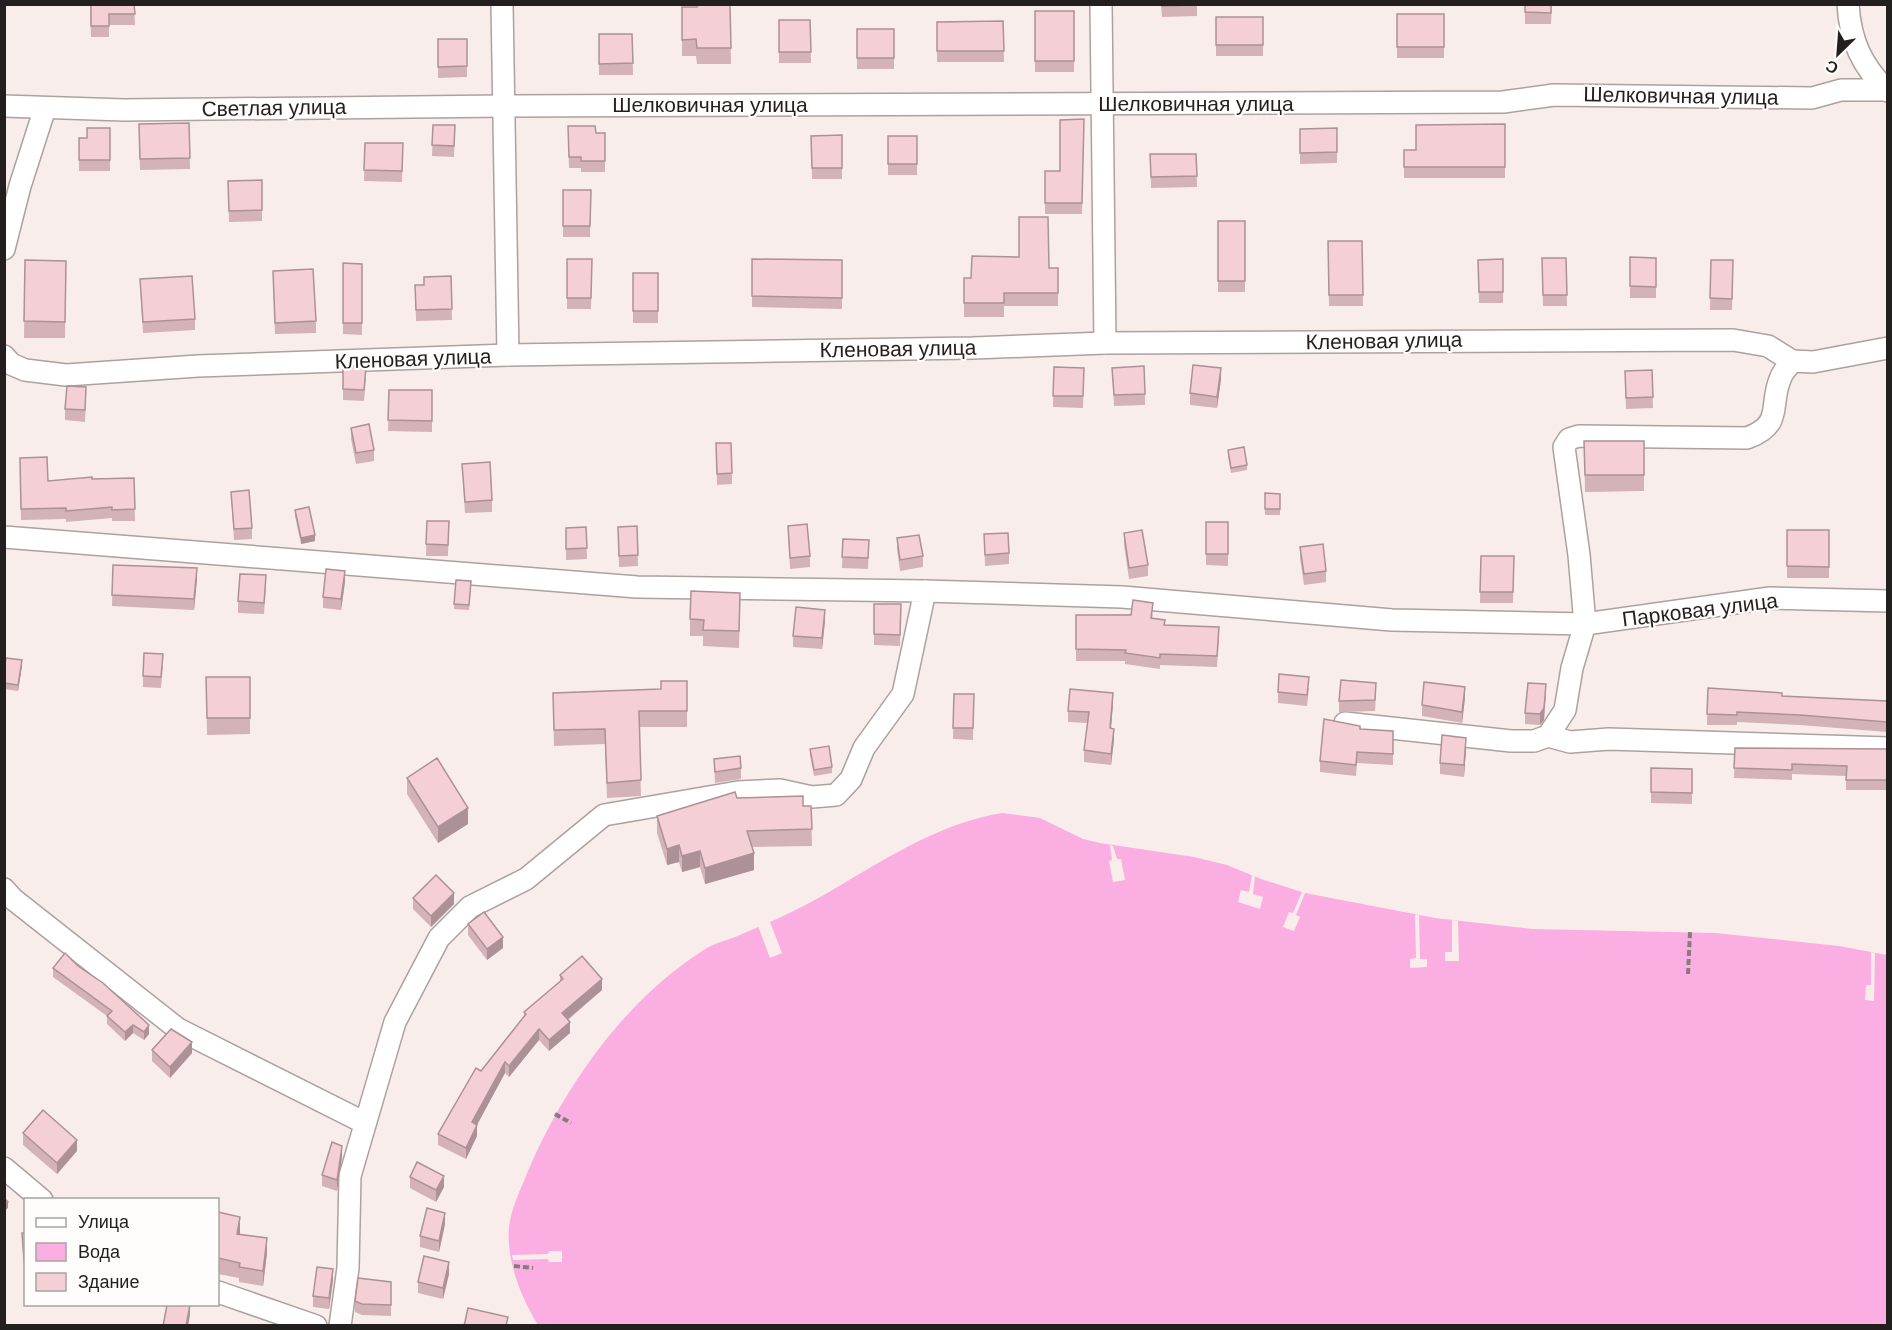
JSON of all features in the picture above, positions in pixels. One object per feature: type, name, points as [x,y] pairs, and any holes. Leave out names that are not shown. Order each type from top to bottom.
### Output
[{"type":"street","points":[[502,4],[508,355]]},
{"type":"street","points":[[1101,4],[1105,343]]},
{"type":"street","points":[[1848,4],[1849,26],[1858,54],[1870,73],[1887,91]]},
{"type":"street","name":"Шелковичная улица","points":[[504,106],[1503,102],[1566,95],[1812,98],[1841,90],[1887,91]]},
{"type":"street","name":"Светлая улица","points":[[4,106],[124,110],[504,106]]},
{"type":"street","points":[[4,249],[20,186],[45,108]]},
{"type":"street","name":"Кленовая улица","points":[[4,356],[11,364],[25,370],[66,375],[198,366],[508,355],[973,348],[1105,343],[1733,340],[1754,341],[1768,346],[1792,362]]},
{"type":"street","points":[[1548,736],[1565,710],[1572,668],[1585,624],[1579,555],[1564,447],[1569,439],[1579,436],[1748,438],[1760,433],[1769,425],[1775,412],[1781,376],[1792,362],[1813,362],[1887,348]]},
{"type":"street","name":"Парковая улица","points":[[4,537],[637,587],[925,591],[1122,597],[1392,620],[1585,624],[1770,598],[1887,601]]},
{"type":"street","points":[[340,1326],[348,1268],[350,1176],[395,1022],[439,938],[470,907],[526,879],[604,815],[738,792],[780,790],[812,797],[836,795],[851,779],[864,748],[903,694],[925,591]]},
{"type":"street","points":[[1345,723],[1511,741],[1534,741],[1548,736],[1570,742],[1609,739],[1887,748]]},
{"type":"street","points":[[4,889],[13,899],[178,1029],[365,1123]]},
{"type":"street","points":[[4,1168],[40,1198]]},
{"type":"street","points":[[219,1292],[316,1326]]},
{"type":"path","points":[[1688,974],[1690,932]]},
{"type":"path","points":[[555,1114],[571,1123]]},
{"type":"path","points":[[514,1266],[533,1268]]},
{"type":"water","points":[[1002,813],[1040,818],[1083,839],[1100,843],[1194,857],[1227,865],[1305,893],[1435,918],[1533,929],[1716,933],[1839,946],[1887,955],[1887,1325],[538,1325],[526,1303],[512,1265],[509,1227],[512,1213],[528,1171],[560,1107],[601,1046],[625,1018],[678,968],[707,948],[802,907],[886,858],[931,835],[978,818]]},
{"type":"pier","points":[[1110,845],[1113,846],[1117,859],[1121,859],[1125,880],[1113,882],[1109,861],[1112,860]]},
{"type":"pier","points":[[1252,875],[1255,877],[1253,894],[1263,897],[1260,909],[1238,902],[1241,890],[1249,892]]},
{"type":"pier","points":[[1302,892],[1305,893],[1296,915],[1300,917],[1294,931],[1283,927],[1289,912],[1293,913]]},
{"type":"pier","points":[[1415,915],[1419,915],[1420,959],[1427,959],[1427,967],[1410,968],[1410,959],[1416,958]]},
{"type":"pier","points":[[1452,920],[1458,921],[1459,961],[1445,961],[1445,952],[1452,952]]},
{"type":"pier","points":[[770,922],[782,953],[770,958],[758,926]]},
{"type":"pier","points":[[1871,952],[1875,953],[1874,1001],[1865,1000],[1866,985],[1871,985]]},
{"type":"pier","points":[[549,1251],[562,1251],[562,1262],[549,1262],[548,1259],[513,1260],[512,1255],[548,1254]]},
{"type":"building","points":[[91,4],[134,4],[135,14],[109,14],[109,26],[91,26]]},
{"type":"building","points":[[697,4],[730,4],[731,48],[697,48],[696,39],[682,40],[682,7],[697,7]]},
{"type":"building","points":[[1161,4],[1197,4],[1197,5],[1162,6]]},
{"type":"building","points":[[1525,4],[1551,4],[1551,13],[1525,12]]},
{"type":"building","points":[[1035,11],[1074,11],[1074,61],[1035,61]]},
{"type":"building","points":[[1397,14],[1444,14],[1444,47],[1397,47]]},
{"type":"building","points":[[1216,17],[1263,17],[1263,45],[1216,45]]},
{"type":"building","points":[[779,20],[810,20],[811,52],[779,52]]},
{"type":"building","points":[[1003,21],[1004,51],[937,51],[937,22]]},
{"type":"building","points":[[857,29],[894,29],[894,58],[857,58]]},
{"type":"building","points":[[599,34],[632,34],[633,63],[599,64]]},
{"type":"building","points":[[438,39],[467,39],[467,66],[438,67]]},
{"type":"building","points":[[1084,119],[1082,203],[1045,203],[1045,171],[1060,171],[1060,120]]},
{"type":"building","points":[[189,123],[190,158],[140,159],[139,124]]},
{"type":"building","points":[[1505,124],[1505,167],[1404,167],[1404,150],[1416,150],[1416,125]]},
{"type":"building","points":[[433,125],[455,125],[454,146],[432,145]]},
{"type":"building","points":[[568,126],[595,126],[596,133],[605,133],[605,161],[581,161],[581,157],[569,157]]},
{"type":"building","points":[[87,128],[110,128],[110,160],[79,160],[79,138],[87,138]]},
{"type":"building","points":[[1337,128],[1337,152],[1300,153],[1300,129]]},
{"type":"building","points":[[842,135],[842,168],[812,168],[811,136]]},
{"type":"building","points":[[888,136],[917,136],[917,164],[888,164]]},
{"type":"building","points":[[365,143],[403,143],[402,171],[364,170]]},
{"type":"building","points":[[1150,154],[1196,154],[1197,176],[1151,177]]},
{"type":"building","points":[[262,180],[262,210],[229,211],[228,181]]},
{"type":"building","points":[[563,190],[591,190],[590,226],[563,226]]},
{"type":"building","points":[[1019,217],[1048,217],[1049,268],[1058,268],[1058,293],[1004,293],[1004,303],[964,303],[964,278],[971,278],[972,256],[1019,257]]},
{"type":"building","points":[[1218,221],[1245,221],[1245,281],[1218,281]]},
{"type":"building","points":[[1328,241],[1362,241],[1363,295],[1329,295]]},
{"type":"building","points":[[1630,257],[1656,258],[1656,287],[1630,286]]},
{"type":"building","points":[[1542,258],[1566,258],[1567,295],[1543,295]]},
{"type":"building","points":[[567,259],[592,259],[591,298],[567,298]]},
{"type":"building","points":[[752,259],[842,260],[842,298],[752,296]]},
{"type":"building","points":[[1503,259],[1503,292],[1479,292],[1478,260]]},
{"type":"building","points":[[25,260],[66,261],[65,322],[24,321]]},
{"type":"building","points":[[1711,260],[1733,260],[1732,299],[1710,298]]},
{"type":"building","points":[[343,263],[362,264],[362,323],[343,323]]},
{"type":"building","points":[[313,269],[316,321],[275,323],[273,271]]},
{"type":"building","points":[[633,273],[658,273],[658,311],[633,311]]},
{"type":"building","points":[[192,276],[195,319],[143,322],[140,279]]},
{"type":"building","points":[[451,276],[452,309],[416,310],[415,285],[424,285],[424,277]]},
{"type":"building","points":[[343,365],[366,367],[364,390],[343,389]]},
{"type":"building","points":[[1193,365],[1221,368],[1217,397],[1190,393]]},
{"type":"building","points":[[1144,366],[1145,394],[1114,395],[1112,368]]},
{"type":"building","points":[[1054,367],[1084,368],[1083,396],[1053,396]]},
{"type":"building","points":[[1652,370],[1653,397],[1626,398],[1625,371]]},
{"type":"building","points":[[67,386],[86,387],[85,410],[65,409]]},
{"type":"building","points":[[389,390],[432,390],[432,421],[388,420]]},
{"type":"building","points":[[369,424],[374,450],[356,453],[351,428]]},
{"type":"building","points":[[1584,441],[1644,441],[1644,475],[1585,475]]},
{"type":"building","points":[[716,443],[731,443],[732,473],[717,474]]},
{"type":"building","points":[[1244,447],[1247,465],[1231,468],[1228,450]]},
{"type":"building","points":[[47,457],[48,481],[92,477],[92,479],[134,478],[135,509],[112,510],[112,507],[66,511],[66,508],[21,509],[20,458]]},
{"type":"building","points":[[490,462],[492,500],[465,502],[462,464]]},
{"type":"building","points":[[249,490],[252,528],[234,529],[231,492]]},
{"type":"building","points":[[1265,493],[1280,494],[1280,509],[1265,509]]},
{"type":"building","points":[[309,507],[315,535],[301,538],[295,510]]},
{"type":"building","points":[[427,521],[449,521],[448,545],[426,544]]},
{"type":"building","points":[[1206,522],[1228,522],[1228,554],[1206,554]]},
{"type":"building","points":[[807,524],[810,556],[790,558],[788,526]]},
{"type":"building","points":[[637,526],[638,555],[619,556],[618,527]]},
{"type":"building","points":[[586,527],[587,548],[566,549],[566,528]]},
{"type":"building","points":[[1142,530],[1148,565],[1129,568],[1124,533]]},
{"type":"building","points":[[1787,530],[1829,530],[1829,567],[1787,566]]},
{"type":"building","points":[[1008,533],[1009,553],[985,555],[984,534]]},
{"type":"building","points":[[919,535],[923,556],[900,560],[897,538]]},
{"type":"building","points":[[843,539],[869,540],[868,558],[842,557]]},
{"type":"building","points":[[1323,544],[1326,571],[1304,574],[1300,547]]},
{"type":"building","points":[[1481,556],[1514,556],[1513,592],[1480,592]]},
{"type":"building","points":[[113,565],[197,568],[194,599],[112,595]]},
{"type":"building","points":[[326,569],[345,571],[341,599],[323,597]]},
{"type":"building","points":[[240,574],[266,575],[264,603],[238,601]]},
{"type":"building","points":[[456,580],[471,581],[469,605],[454,604]]},
{"type":"building","points":[[691,591],[740,593],[739,631],[703,630],[704,620],[690,619]]},
{"type":"building","points":[[1133,600],[1153,603],[1151,618],[1165,620],[1164,625],[1219,627],[1217,656],[1160,654],[1160,658],[1125,653],[1126,650],[1076,649],[1076,615],[1131,615]]},
{"type":"building","points":[[874,604],[901,604],[900,635],[874,634]]},
{"type":"building","points":[[796,607],[825,610],[822,638],[793,636]]},
{"type":"building","points":[[144,653],[163,654],[161,677],[143,676]]},
{"type":"building","points":[[6,658],[22,660],[18,685],[4,683]]},
{"type":"building","points":[[1279,674],[1309,677],[1307,695],[1278,692]]},
{"type":"building","points":[[206,677],[250,677],[250,718],[207,718]]},
{"type":"building","points":[[1341,680],[1376,683],[1375,700],[1339,701]]},
{"type":"building","points":[[661,681],[687,681],[687,711],[639,711],[641,780],[607,783],[605,729],[554,730],[553,693],[661,689]]},
{"type":"building","points":[[1424,682],[1465,687],[1462,712],[1422,705]]},
{"type":"building","points":[[1528,683],[1546,684],[1544,708],[1540,714],[1525,713]]},
{"type":"building","points":[[1708,688],[1782,693],[1782,696],[1887,701],[1887,722],[1737,712],[1737,715],[1707,714]]},
{"type":"building","points":[[1070,689],[1113,693],[1110,728],[1114,729],[1111,754],[1084,750],[1089,712],[1068,711]]},
{"type":"building","points":[[954,694],[974,694],[973,728],[953,728]]},
{"type":"building","points":[[1324,719],[1360,726],[1360,729],[1393,731],[1393,754],[1357,752],[1356,765],[1320,761]]},
{"type":"building","points":[[1442,735],[1466,738],[1464,765],[1440,763]]},
{"type":"building","points":[[829,746],[832,767],[814,770],[810,749]]},
{"type":"building","points":[[1735,748],[1887,749],[1887,780],[1846,780],[1847,766],[1792,764],[1792,770],[1734,768]]},
{"type":"building","points":[[740,756],[741,768],[715,772],[714,759]]},
{"type":"building","points":[[437,758],[468,808],[438,827],[407,778]]},
{"type":"building","points":[[1651,768],[1692,769],[1692,793],[1651,792]]},
{"type":"building","points":[[735,792],[737,798],[803,796],[803,806],[811,806],[812,829],[747,831],[754,853],[705,868],[700,851],[682,856],[679,845],[667,849],[657,816]]},
{"type":"building","points":[[436,875],[454,893],[431,916],[413,898]]},
{"type":"building","points":[[484,912],[503,937],[487,949],[468,924]]},
{"type":"building","points":[[65,953],[78,966],[103,983],[149,1025],[144,1032],[133,1025],[125,1032],[107,1016],[112,1011],[53,968]]},
{"type":"building","points":[[582,956],[602,979],[562,1013],[570,1022],[549,1040],[539,1029],[509,1066],[505,1062],[472,1122],[477,1125],[466,1148],[438,1134],[476,1068],[481,1071],[526,1014],[524,1012],[563,979],[560,975]]},
{"type":"building","points":[[171,1029],[192,1042],[170,1067],[152,1050]]},
{"type":"building","points":[[43,1110],[77,1140],[57,1163],[23,1133]]},
{"type":"building","points":[[332,1142],[342,1146],[337,1180],[322,1175]]},
{"type":"building","points":[[417,1162],[444,1176],[436,1190],[410,1177]]},
{"type":"building","points":[[427,1208],[445,1213],[439,1241],[420,1236]]},
{"type":"building","points":[[219,1212],[240,1217],[237,1234],[267,1238],[263,1271],[239,1267],[240,1263],[219,1258]]},
{"type":"building","points":[[22,1233],[24,1233],[24,1261]]},
{"type":"building","points":[[424,1256],[449,1262],[443,1288],[418,1282]]},
{"type":"building","points":[[317,1267],[333,1269],[329,1298],[313,1296]]},
{"type":"building","points":[[358,1278],[391,1282],[391,1305],[362,1304],[355,1301]]},
{"type":"building","points":[[167,1306],[190,1306],[186,1326],[163,1326]]},
{"type":"building","points":[[468,1308],[508,1317],[506,1326],[464,1326]]}]
